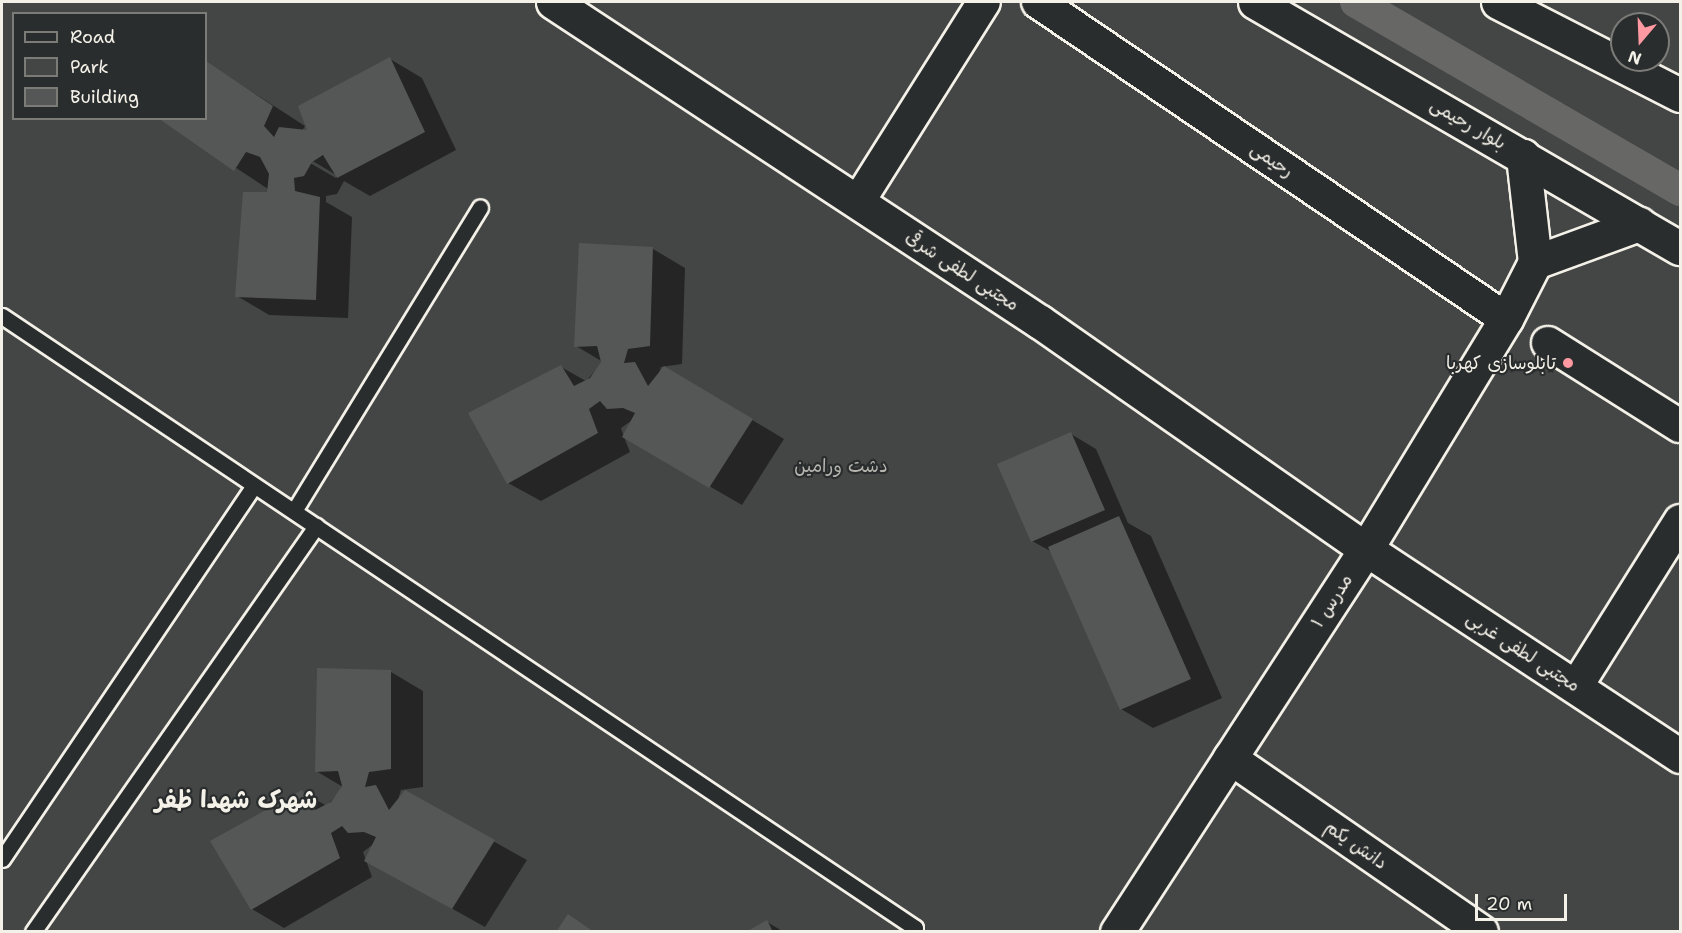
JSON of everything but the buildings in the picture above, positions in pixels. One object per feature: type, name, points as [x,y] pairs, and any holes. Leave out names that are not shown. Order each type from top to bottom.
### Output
[{"type":"street","name":"مجتبی لطفی شرقی","points":[[553,2],[1040,322],[1366,549]]},
{"type":"street","points":[[858,202],[984,2]]},
{"type":"street","name":"رحیمی","points":[[1038,2],[1506,319]]},
{"type":"street","name":"بلوار رحیمی","points":[[1255,2],[1680,248]]},
{"type":"street","points":[[1498,2],[1680,95]]},
{"type":"street","points":[[1522,156],[1535,262],[1639,224]]},
{"type":"street","name":"مدرس ۱","points":[[1117,932],[1366,549],[1506,319],[1535,262]]},
{"type":"street","points":[[1548,343],[1680,426]]},
{"type":"street","points":[[1576,687],[1680,520]]},
{"type":"street","name":"مجتبی لطفی غربی","points":[[1366,549],[1680,756]]},
{"type":"street","name":"دانش یکم","points":[[1230,758],[1482,932]]},
{"type":"lane","points":[[294,511],[480,207]]},
{"type":"lane","points":[[2,316],[915,928],[913,932]]},
{"type":"lane","points":[[2,859],[254,486]]},
{"type":"lane","points":[[33,932],[316,525]]},
{"type":"green space","name":"دشت ورامین","points":[[2,2],[1680,2],[1680,931],[2,932]]},
{"type":"waterway","points":[[1356,2],[1680,190]]},
{"type":"place","name":"تابلوسازی کهربا","points":[[1568,363]]},
{"type":"district","name":"شهرک شهدا ظفر","points":[[236,801]]}]
